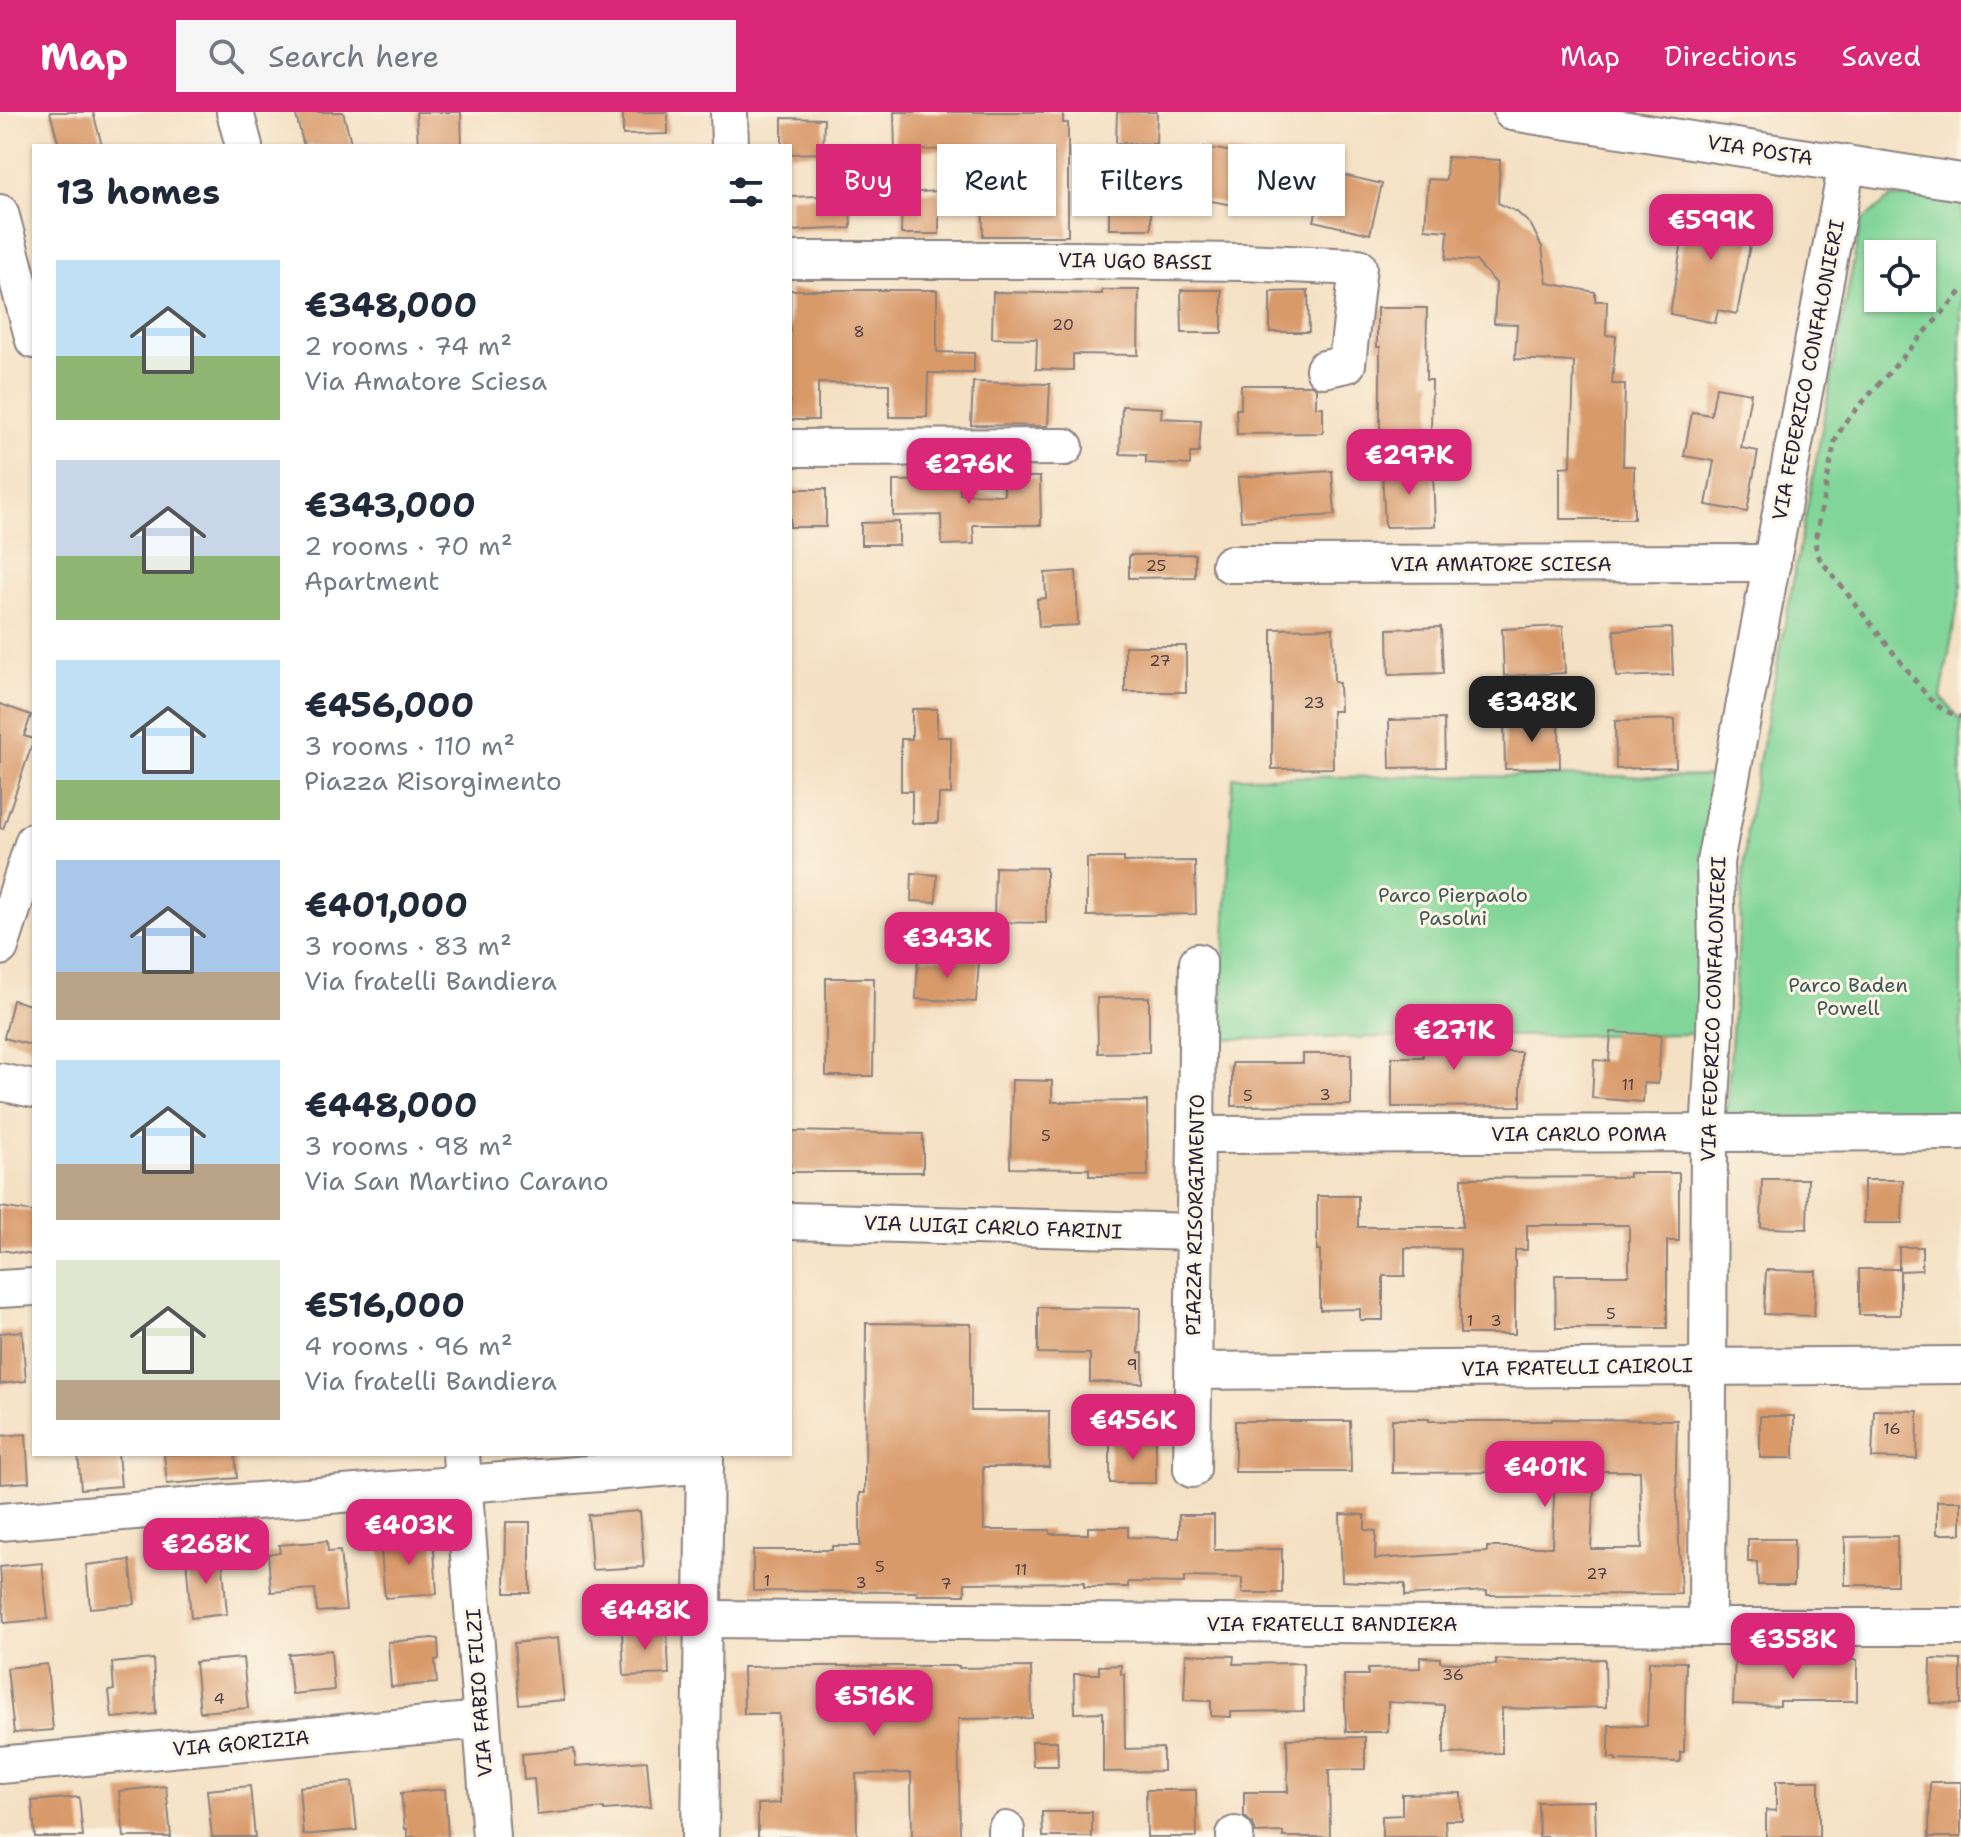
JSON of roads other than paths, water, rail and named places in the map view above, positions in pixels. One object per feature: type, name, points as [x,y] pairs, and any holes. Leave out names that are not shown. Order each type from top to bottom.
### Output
[{"type":"street","points":[[235,112],[243,144]]},
{"type":"street","points":[[729,112],[730,144]]},
{"type":"street","name":"VIA POSTA","points":[[1514,112],[1961,182]]},
{"type":"street","name":"VIA FEDERICO CONFALONIERI","points":[[1707,1627],[1709,1133],[1717,946],[1715,862],[1847,164]]},
{"type":"street","points":[[0,213],[32,333]]},
{"type":"street","name":"VIA UGO BASSI","points":[[792,260],[1243,262],[1358,267],[1347,364],[1324,369]]},
{"type":"street","points":[[792,448],[1065,447]]},
{"type":"street","name":"VIA AMATORE SCIESA","points":[[1230,564],[1772,563]]},
{"type":"street","points":[[0,947],[32,849]]},
{"type":"street","name":"PIAZZA RISORGIMENTO","points":[[1192,1469],[1198,962]]},
{"type":"street","points":[[0,1082],[32,1089]]},
{"type":"street","name":"VIA CARLO POMA","points":[[1196,1135],[1961,1132]]},
{"type":"street","name":"VIA LUIGI CARLO FARINI","points":[[792,1221],[1195,1232]]},
{"type":"street","points":[[0,1289],[32,1287]]},
{"type":"street","name":"VIA FRATELLI CAIROLI","points":[[1194,1371],[1961,1365]]},
{"type":"street","points":[[0,1522],[462,1470],[705,1460],[700,1837]]},
{"type":"street","name":"VIA FABIO FILZI","points":[[462,1470],[491,1837]]},
{"type":"street","name":"VIA FRATELLI BANDIERA","points":[[703,1619],[1961,1627]]},
{"type":"street","name":"VIA GORIZIA","points":[[0,1765],[481,1720]]},
{"type":"park label","name":"Parco Pierpaolo Pasolni","points":[[1453,906]]},
{"type":"park label","name":"Parco Baden Powell","points":[[1848,996]]}]
